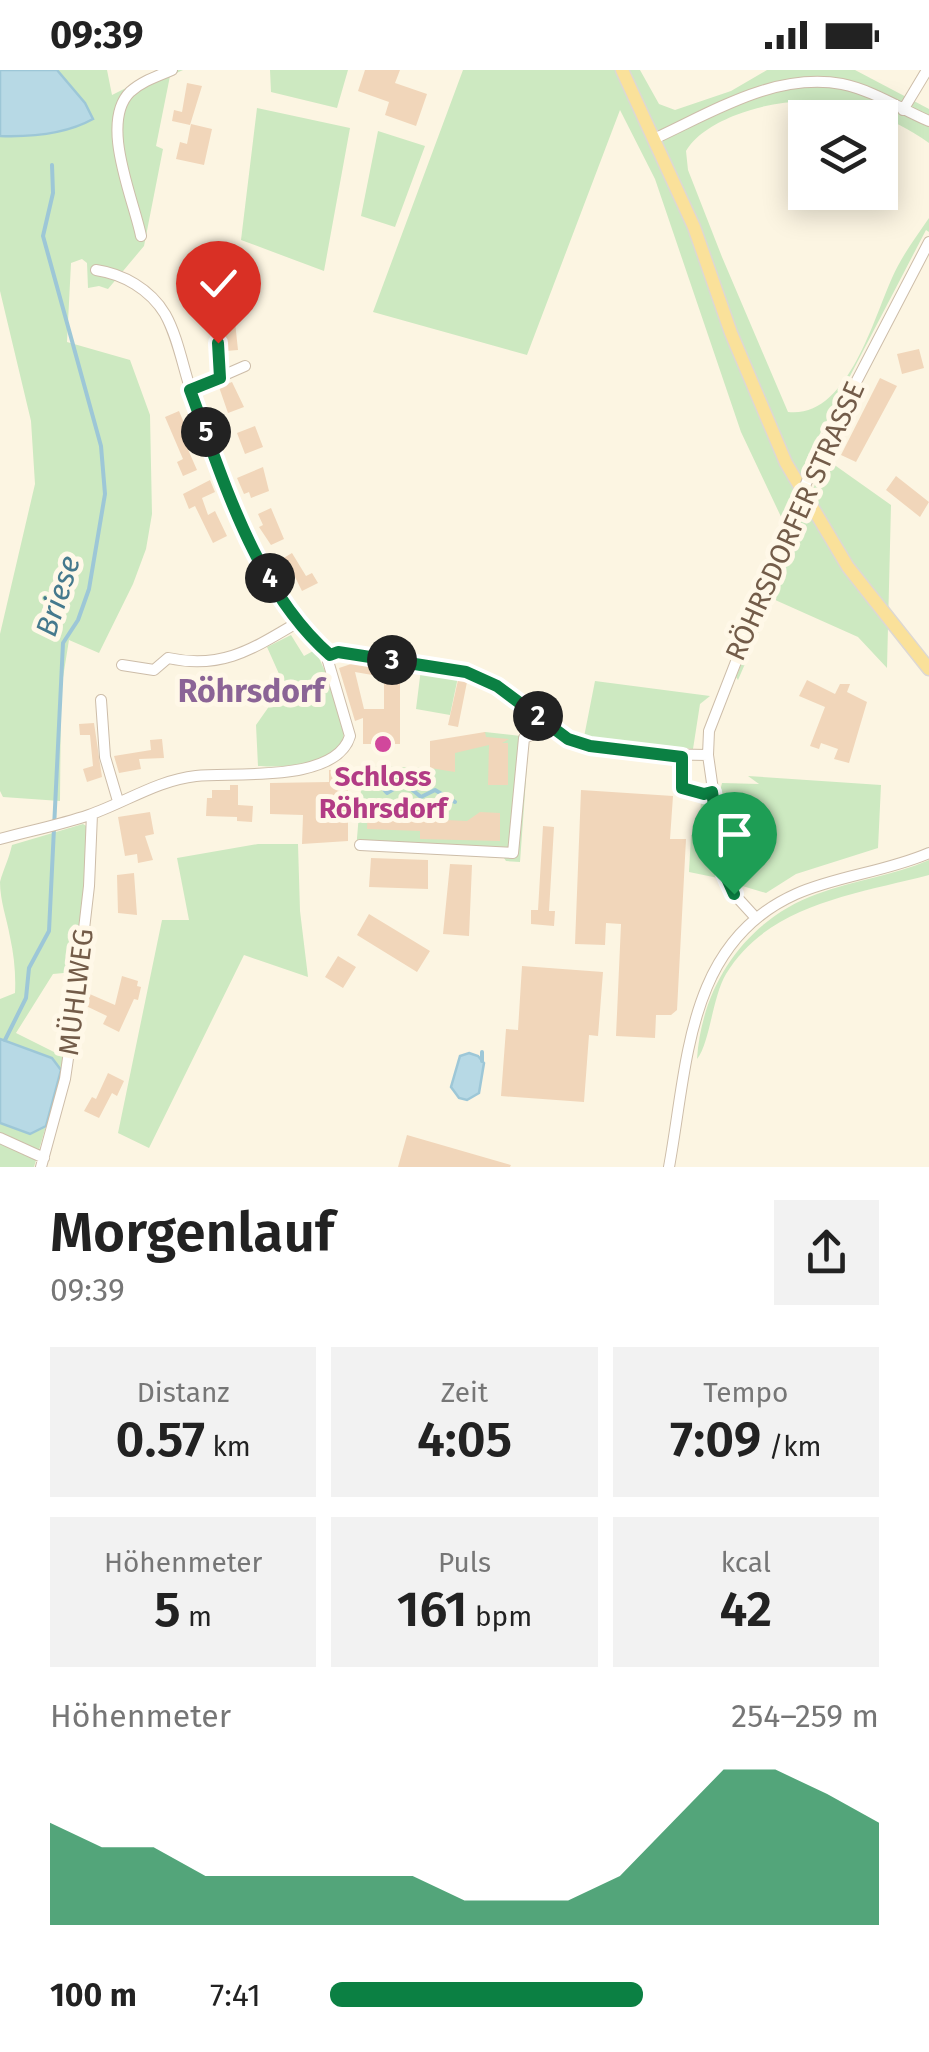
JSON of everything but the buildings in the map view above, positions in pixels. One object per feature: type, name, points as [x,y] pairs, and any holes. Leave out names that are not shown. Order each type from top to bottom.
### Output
[{"type":"main road","points":[[622,70],[694,227],[748,379],[786,464],[848,567],[929,669]]},
{"type":"street","points":[[141,236],[128,202],[118,118],[129,93],[172,70]]},
{"type":"street","points":[[786,70],[787,84]]},
{"type":"street","points":[[903,110],[927,70]]},
{"type":"street","points":[[656,138],[755,93],[787,84],[842,84],[929,121]]},
{"type":"street","name":"RÖHRSDORFER STRASSE","points":[[712,792],[708,755],[714,713],[816,458],[928,247]]},
{"type":"street","points":[[96,270],[136,284],[164,313],[231,499],[258,557],[300,622],[330,655]]},
{"type":"street","points":[[218,343],[220,378]]},
{"type":"street","points":[[190,390],[245,366]]},
{"type":"street","points":[[122,665],[154,670],[168,658],[194,664],[224,660],[300,622]]},
{"type":"street","points":[[330,655],[338,652],[466,672],[497,686],[568,739],[590,746],[682,757],[708,755]]},
{"type":"street","points":[[0,839],[92,814],[192,776],[323,764],[342,753],[350,736],[328,661],[330,655]]},
{"type":"street","points":[[102,700],[105,758],[118,801]]},
{"type":"street","points":[[360,845],[513,853],[524,738],[544,730],[548,723]]},
{"type":"street","points":[[682,757],[682,788],[704,794],[712,792],[725,874],[734,894],[755,917]]},
{"type":"street","name":"MÜHLWEG","points":[[42,1162],[64,1079],[73,1024],[89,886],[92,814]]},
{"type":"street","points":[[668,1167],[701,998],[730,942],[755,917],[796,894],[893,868],[929,853]]},
{"type":"street","points":[[0,1138],[42,1162]]},
{"type":"green space","points":[[57,70],[107,70],[112,95],[162,70],[183,70],[170,76],[156,146],[163,149],[144,246],[108,289],[88,288],[87,263],[82,259],[71,263],[67,342],[130,360],[150,415],[152,514],[146,549],[133,584],[99,653],[69,640],[61,690],[60,801],[3,797],[0,791],[0,634],[35,484],[31,421],[0,291],[0,136],[17,137],[70,86]]},
{"type":"green space","points":[[270,70],[348,70],[337,108],[271,92]]},
{"type":"green space","points":[[463,70],[640,70],[659,104],[675,110],[731,91],[767,70],[855,70],[929,109],[929,143],[898,125],[898,100],[788,100],[722,121],[686,151],[688,170],[722,257],[788,412],[809,410],[842,384],[866,341],[896,270],[929,218],[929,232],[926,230],[812,449],[891,505],[887,668],[858,637],[773,599],[738,680],[736,677],[823,465],[809,453],[783,521],[741,432],[655,179],[620,110],[527,355],[373,312]]},
{"type":"green space","points":[[257,108],[350,128],[324,271],[241,240]]},
{"type":"green space","points":[[378,131],[425,146],[395,227],[361,216]]},
{"type":"green space","points":[[291,635],[304,656],[315,650],[339,707],[343,739],[338,748],[318,759],[258,766],[256,725],[284,685],[267,647]]},
{"type":"green space","points":[[421,669],[458,677],[450,715],[416,709]]},
{"type":"green space","points":[[595,681],[710,696],[700,704],[693,749],[584,737]]},
{"type":"green space","points":[[485,732],[529,737],[520,862],[356,850],[363,766],[430,768]]},
{"type":"green space","points":[[748,776],[881,785],[878,848],[796,874],[766,893],[739,885],[727,848],[720,791],[722,783],[759,784]]},
{"type":"green space","points":[[701,800],[711,810],[723,879],[689,872],[691,835],[699,834]]},
{"type":"green space","points":[[83,824],[88,827],[85,892],[74,972],[53,974],[16,1033],[64,1057],[61,1070],[52,1058],[0,1039],[0,999],[15,993],[15,986],[13,951],[0,882],[12,845]]},
{"type":"green space","points":[[258,844],[298,844],[300,911],[308,977],[244,955],[149,1148],[118,1133],[162,920],[189,920],[177,858]]},
{"type":"green space","points":[[929,860],[929,875],[816,905],[765,932],[744,950],[726,974],[697,1059],[708,1005],[718,981],[732,958],[769,920],[817,894]]},
{"type":"green space","points":[[0,1123],[30,1134],[46,1126],[34,1167],[0,1167]]},
{"type":"water","points":[[0,70],[57,70],[85,103],[93,119],[48,134],[0,136]]},
{"type":"water","points":[[0,1039],[52,1058],[61,1070],[46,1126],[30,1134],[0,1123]]},
{"type":"water","points":[[469,1053],[484,1063],[479,1093],[467,1100],[459,1098],[451,1087],[460,1056]]},
{"type":"waterway","name":"Briese","points":[[5,1040],[26,998],[29,968],[49,931],[63,643],[78,620],[89,589],[105,494],[101,446],[43,236],[53,193],[52,165]]},
{"type":"waterway","points":[[368,783],[379,784],[387,793],[404,783],[421,797],[435,790],[455,802]]},
{"type":"waterway","points":[[482,1052],[482,1061]]},
{"type":"place","name":"Schloss Röhrsdorf","points":[[383,744]]},
{"type":"district","name":"Röhrsdorf","points":[[251,691]]},
{"type":"route","points":[[218,343],[220,378],[190,390],[231,499],[258,557],[282,597],[320,646],[330,655],[338,652],[466,672],[497,686],[568,739],[590,746],[682,757],[682,788],[704,794],[712,792],[725,874],[734,894]]}]
